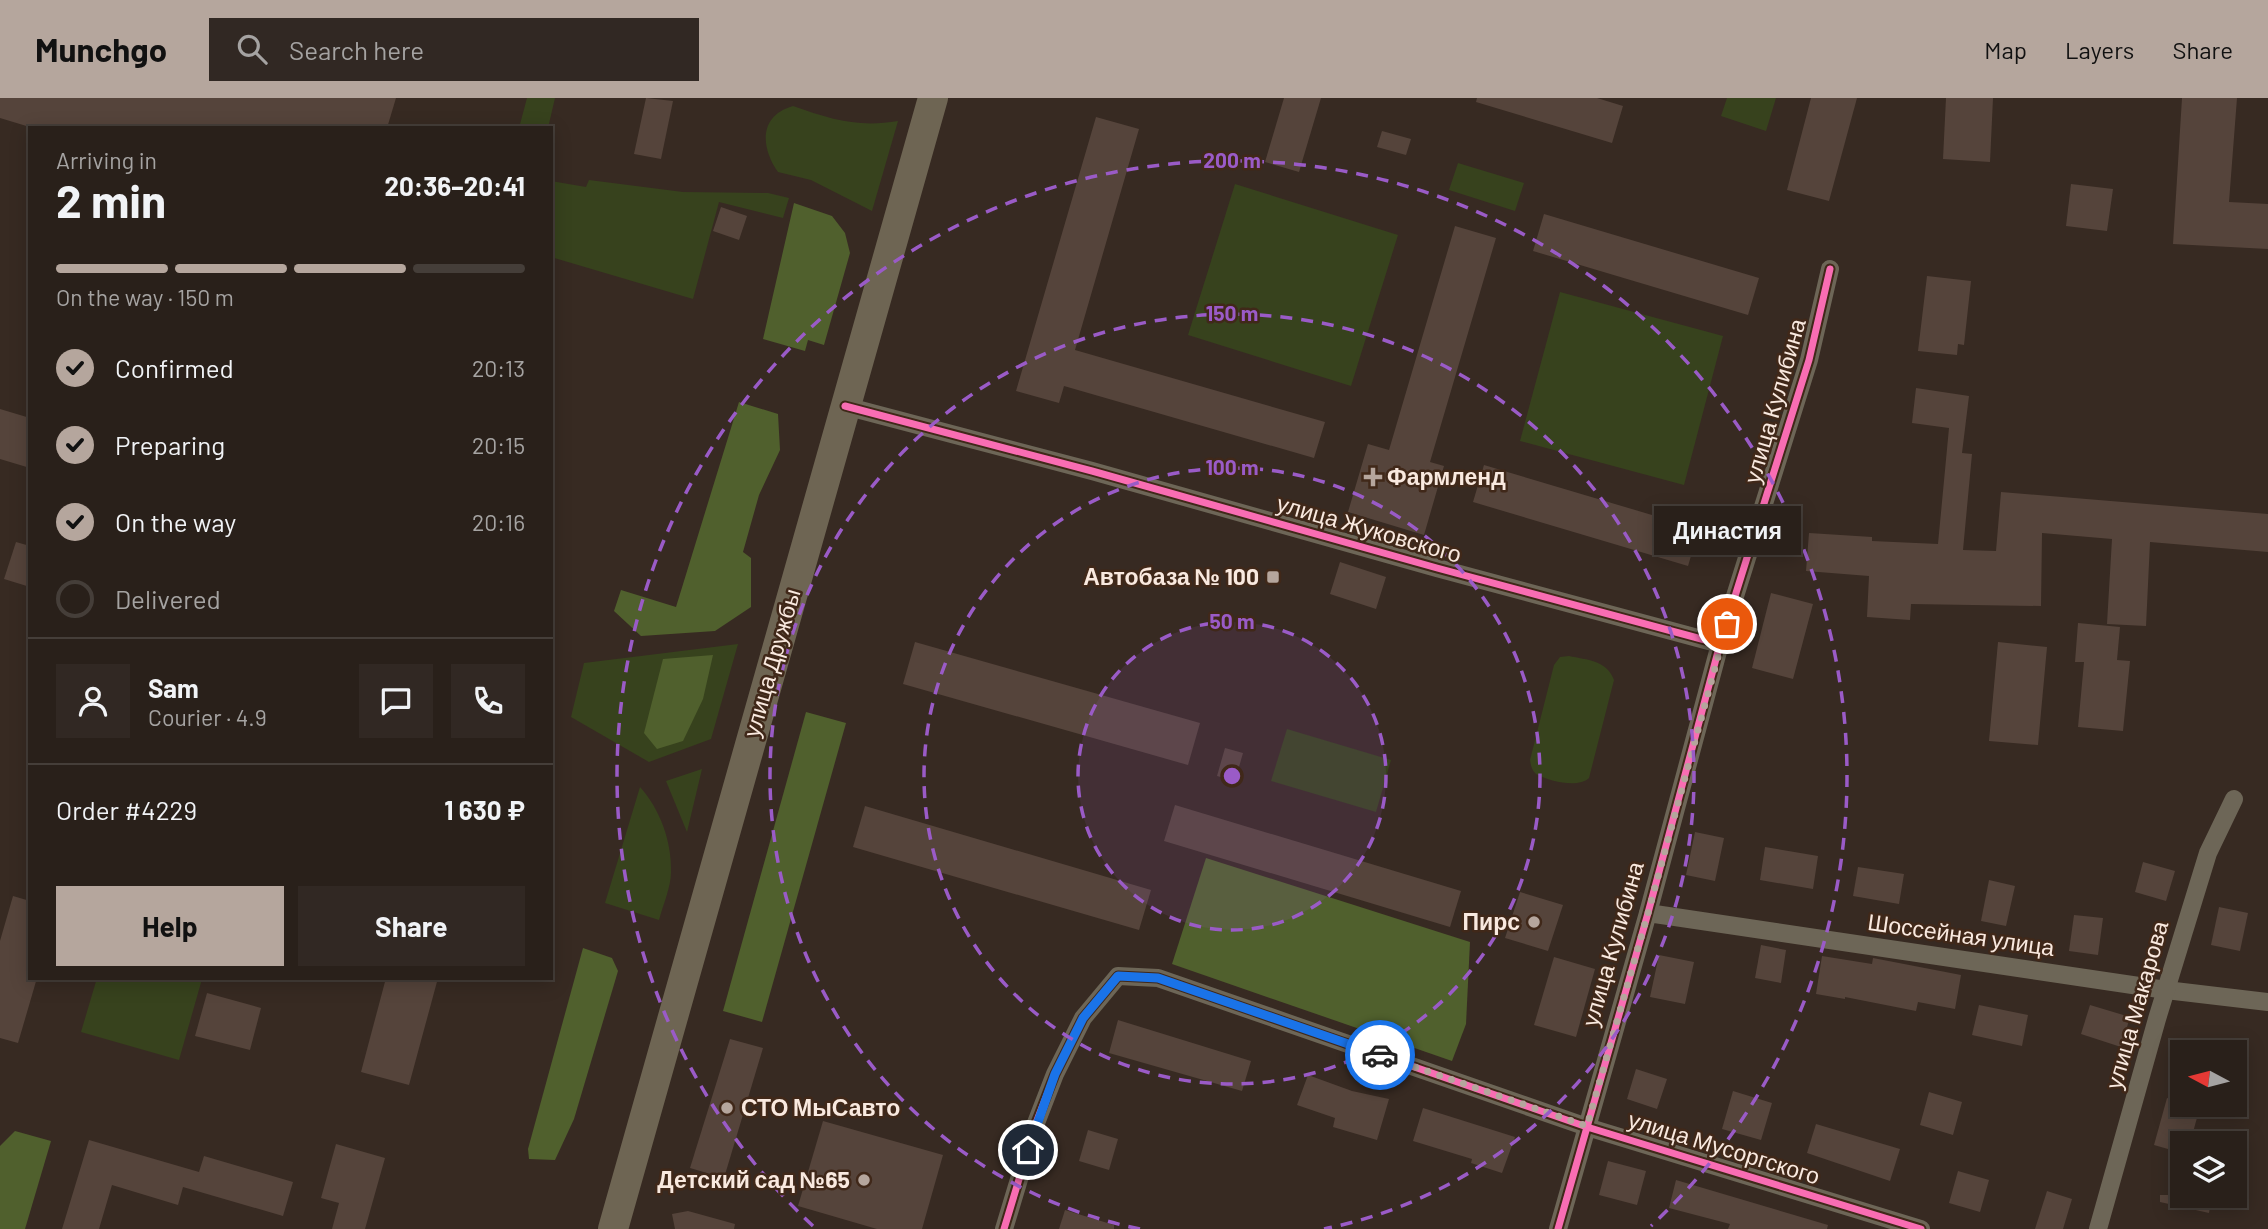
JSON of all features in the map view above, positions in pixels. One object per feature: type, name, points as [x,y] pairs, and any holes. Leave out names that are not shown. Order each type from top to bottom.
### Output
[{"type":"main road","name":"улица Дружбы","points":[[613,1229],[933,98]]},
{"type":"street","name":"улица Кулибина","points":[[1558,1229],[1648,913],[1720,644],[1809,360],[1830,269]]},
{"type":"street","name":"улица Жуковского","points":[[845,406],[1720,644]]},
{"type":"street","name":"улица Макарова","points":[[2098,1229],[2208,853],[2234,799]]},
{"type":"street","name":"Шоссейная улица","points":[[1648,913],[2166,990],[2268,1002]]},
{"type":"street","name":"улица Мусоргского","points":[[1004,1229],[1036,1124],[1055,1074],[1083,1018],[1118,976],[1158,978],[1587,1126],[1921,1229]]},
{"type":"green space","points":[[527,98],[555,98],[548,126],[520,126]]},
{"type":"green space","points":[[1727,98],[1776,98],[1766,131],[1721,116]]},
{"type":"green space","points":[[793,106],[857,123],[898,121],[872,211],[811,180],[778,172],[768,153],[768,125],[774,117]]},
{"type":"green space","points":[[1458,163],[1524,183],[1515,211],[1449,190]]},
{"type":"green space","points":[[589,180],[683,192],[768,193],[789,198],[783,218],[719,202],[693,299],[553,258],[553,181],[586,187]]},
{"type":"green space","points":[[1235,184],[1398,235],[1351,386],[1188,335]]},
{"type":"green space","points":[[794,203],[832,216],[845,233],[850,253],[824,345],[808,340],[805,351],[763,339]]},
{"type":"green space","points":[[1560,292],[1723,336],[1684,485],[1520,441]]},
{"type":"green space","points":[[739,402],[778,414],[780,450],[759,495],[743,552],[751,558],[751,607],[715,631],[641,636],[614,611],[621,590],[676,607]]},
{"type":"green space","points":[[738,644],[711,739],[649,762],[571,717],[584,663]]},
{"type":"green space","points":[[713,655],[703,699],[683,741],[657,749],[644,733],[663,659]]},
{"type":"green space","points":[[1560,657],[1589,660],[1607,668],[1614,680],[1589,778],[1579,783],[1557,782],[1538,775],[1533,771],[1530,760],[1554,665]]},
{"type":"green space","points":[[806,712],[846,723],[762,1022],[723,1011]]},
{"type":"green space","points":[[1287,729],[1391,760],[1376,812],[1271,781]]},
{"type":"green space","points":[[702,769],[687,832],[666,781]]},
{"type":"green space","points":[[640,787],[659,816],[671,861],[671,878],[659,920],[605,903]]},
{"type":"green space","points":[[1206,858],[1470,942],[1466,1024],[1452,1061],[1172,964]]},
{"type":"green space","points":[[583,948],[612,958],[618,971],[574,1119],[555,1160],[529,1159],[528,1149]]},
{"type":"green space","points":[[96,980],[202,980],[179,1060],[81,1032]]},
{"type":"green space","points":[[15,1131],[51,1141],[25,1229],[0,1229],[0,1146]]},
{"type":"building","points":[[0,98],[396,98],[388,126],[28,126],[0,118]]},
{"type":"building","points":[[646,98],[673,101],[661,159],[634,154]]},
{"type":"building","points":[[1284,98],[1321,98],[1299,172],[1265,162]]},
{"type":"building","points":[[1477,98],[1597,98],[1623,106],[1612,143],[1476,102]]},
{"type":"building","points":[[1811,98],[1857,98],[1829,201],[1787,190]]},
{"type":"building","points":[[1946,98],[1993,98],[1990,162],[1943,159]]},
{"type":"building","points":[[2182,98],[2237,98],[2229,202],[2268,204],[2268,249],[2173,244]]},
{"type":"building","points":[[1096,117],[1139,129],[1075,350],[1325,422],[1314,458],[1064,386],[1059,403],[1016,391]]},
{"type":"building","points":[[1382,131],[1411,139],[1406,155],[1377,147]]},
{"type":"building","points":[[2071,184],[2113,189],[2107,231],[2066,226]]},
{"type":"building","points":[[721,207],[747,216],[739,240],[713,231]]},
{"type":"building","points":[[1544,214],[1759,278],[1748,315],[1533,251]]},
{"type":"building","points":[[1455,226],[1496,238],[1430,462],[1444,466],[1424,535],[1348,512],[1368,444],[1389,450]]},
{"type":"building","points":[[1927,276],[1971,281],[1964,345],[1958,344],[1957,355],[1918,351]]},
{"type":"building","points":[[1916,388],[1969,396],[1962,453],[1972,454],[1963,550],[1996,551],[2001,492],[2268,514],[2268,552],[2150,542],[2146,626],[2107,624],[2112,539],[2042,533],[2041,606],[1911,604],[1910,620],[1867,617],[1869,576],[1806,571],[1809,533],[1872,537],[1872,541],[1938,544],[1949,428],[1912,423]]},
{"type":"building","points":[[0,409],[28,417],[28,467],[0,459]]},
{"type":"building","points":[[1484,465],[1699,529],[1688,566],[1473,502]]},
{"type":"building","points":[[16,542],[28,545],[28,586],[4,579]]},
{"type":"building","points":[[1340,562],[1386,577],[1376,609],[1330,594]]},
{"type":"building","points":[[1771,593],[1813,604],[1793,679],[1752,668]]},
{"type":"building","points":[[2078,623],[2120,627],[2117,660],[2130,661],[2123,731],[2078,727],[2084,662],[2075,662]]},
{"type":"building","points":[[915,642],[1200,723],[1188,765],[903,684]]},
{"type":"building","points":[[1998,642],[2047,647],[2038,745],[1989,741]]},
{"type":"building","points":[[1225,748],[1243,753],[1235,781],[1217,776]]},
{"type":"building","points":[[1175,805],[1461,891],[1450,927],[1164,841]]},
{"type":"building","points":[[865,806],[1151,890],[1139,930],[853,847]]},
{"type":"building","points":[[1695,832],[1724,838],[1715,881],[1686,875]]},
{"type":"building","points":[[1765,847],[1818,856],[1813,889],[1760,880]]},
{"type":"building","points":[[2143,862],[2175,871],[2166,901],[2135,892]]},
{"type":"building","points":[[1858,867],[1904,874],[1899,904],[1853,896]]},
{"type":"building","points":[[1989,880],[2015,886],[2006,926],[1981,921]]},
{"type":"building","name":"Пирс","points":[[1520,892],[1563,905],[1548,951],[1505,938]]},
{"type":"building","points":[[13,896],[28,900],[28,980],[36,980],[18,1043],[0,1038],[0,941]]},
{"type":"building","points":[[2219,907],[2248,913],[2240,951],[2211,945]]},
{"type":"building","points":[[2074,915],[2103,918],[2098,955],[2069,951]]},
{"type":"building","points":[[1761,945],[1786,950],[1781,983],[1755,978]]},
{"type":"building","points":[[1659,955],[1694,962],[1685,1004],[1650,997]]},
{"type":"building","points":[[1822,956],[1872,964],[1873,958],[1961,975],[1955,1009],[1918,1002],[1916,1011],[1816,994]]},
{"type":"building","points":[[1554,957],[1595,969],[1576,1037],[1534,1025]]},
{"type":"building","points":[[385,980],[437,980],[409,1085],[361,1072]]},
{"type":"building","points":[[207,993],[261,1008],[250,1050],[195,1036]]},
{"type":"building","points":[[1979,1005],[2028,1015],[2022,1046],[1972,1035]]},
{"type":"building","points":[[2090,1005],[2130,1017],[2121,1047],[2081,1034]]},
{"type":"building","points":[[1118,1020],[1251,1061],[1242,1091],[1109,1053]]},
{"type":"building","name":"СТО МыСавто","points":[[730,1039],[763,1048],[724,1178],[690,1168]]},
{"type":"building","points":[[1636,1069],[1667,1079],[1657,1109],[1627,1099]]},
{"type":"building","points":[[1308,1075],[1352,1091],[1389,1099],[1377,1140],[1333,1127],[1335,1118],[1297,1105]]},
{"type":"building","points":[[1733,1091],[1772,1103],[1761,1140],[1722,1129]]},
{"type":"building","points":[[1929,1092],[1962,1102],[1953,1135],[1920,1125]]},
{"type":"building","points":[[2167,1098],[2170,1099],[2170,1117],[2197,1117],[2193,1131],[2170,1131],[2170,1150],[2154,1145]]},
{"type":"building","points":[[1423,1108],[1515,1137],[1502,1173],[1471,1163],[1472,1159],[1413,1141]]},
{"type":"building","points":[[823,1121],[943,1155],[922,1229],[877,1229],[798,1206]]},
{"type":"building","points":[[1816,1124],[1900,1149],[1890,1181],[1807,1153]]},
{"type":"building","points":[[1088,1130],[1118,1139],[1109,1170],[1079,1161]]},
{"type":"building","points":[[89,1140],[199,1172],[204,1156],[293,1182],[283,1216],[183,1187],[178,1205],[112,1185],[99,1229],[62,1229]]},
{"type":"building","points":[[336,1144],[385,1158],[365,1229],[332,1229],[339,1203],[321,1198]]},
{"type":"building","points":[[1608,1161],[1646,1171],[1637,1205],[1599,1195]]},
{"type":"building","points":[[1958,1171],[1989,1180],[1980,1212],[1949,1203]]},
{"type":"building","points":[[1676,1180],[1828,1225],[1827,1229],[1728,1229],[1730,1224],[1669,1208]]},
{"type":"building","points":[[2047,1191],[2072,1199],[2063,1229],[2035,1229]]},
{"type":"building","points":[[2160,1195],[2170,1195],[2170,1204],[2160,1202]]},
{"type":"building","points":[[2187,1208],[2210,1208],[2209,1213]]},
{"type":"building","points":[[1065,1210],[1114,1225],[1114,1229],[1059,1229]]},
{"type":"building","points":[[688,1211],[735,1224],[734,1229],[675,1229],[672,1214]]},
{"type":"cycle path","points":[[1558,1229],[1648,913],[1720,644],[1809,360],[1830,269]]},
{"type":"cycle path","points":[[845,406],[1092,471],[1720,644]]},
{"type":"cycle path","points":[[1004,1229],[1036,1123],[1055,1074],[1083,1018],[1118,976],[1158,978],[1587,1127],[1921,1229]]},
{"type":"way so far","points":[[1380,1055],[1587,1126],[1727,624]]},
{"type":"place","name":"Фармленд","points":[[1373,477]]},
{"type":"place","name":"Автобаза № 100","points":[[1273,577]]},
{"type":"place","name":"Династия","points":[[1727,624]]},
{"type":"place","name":"Пирс","points":[[1534,922]]},
{"type":"place","name":"СТО МыСавто","points":[[727,1108]]},
{"type":"place","name":"Детский сад №65","points":[[864,1180]]},
{"type":"route","points":[[1028,1150],[1055,1074],[1083,1018],[1118,976],[1158,978],[1380,1055]]}]
